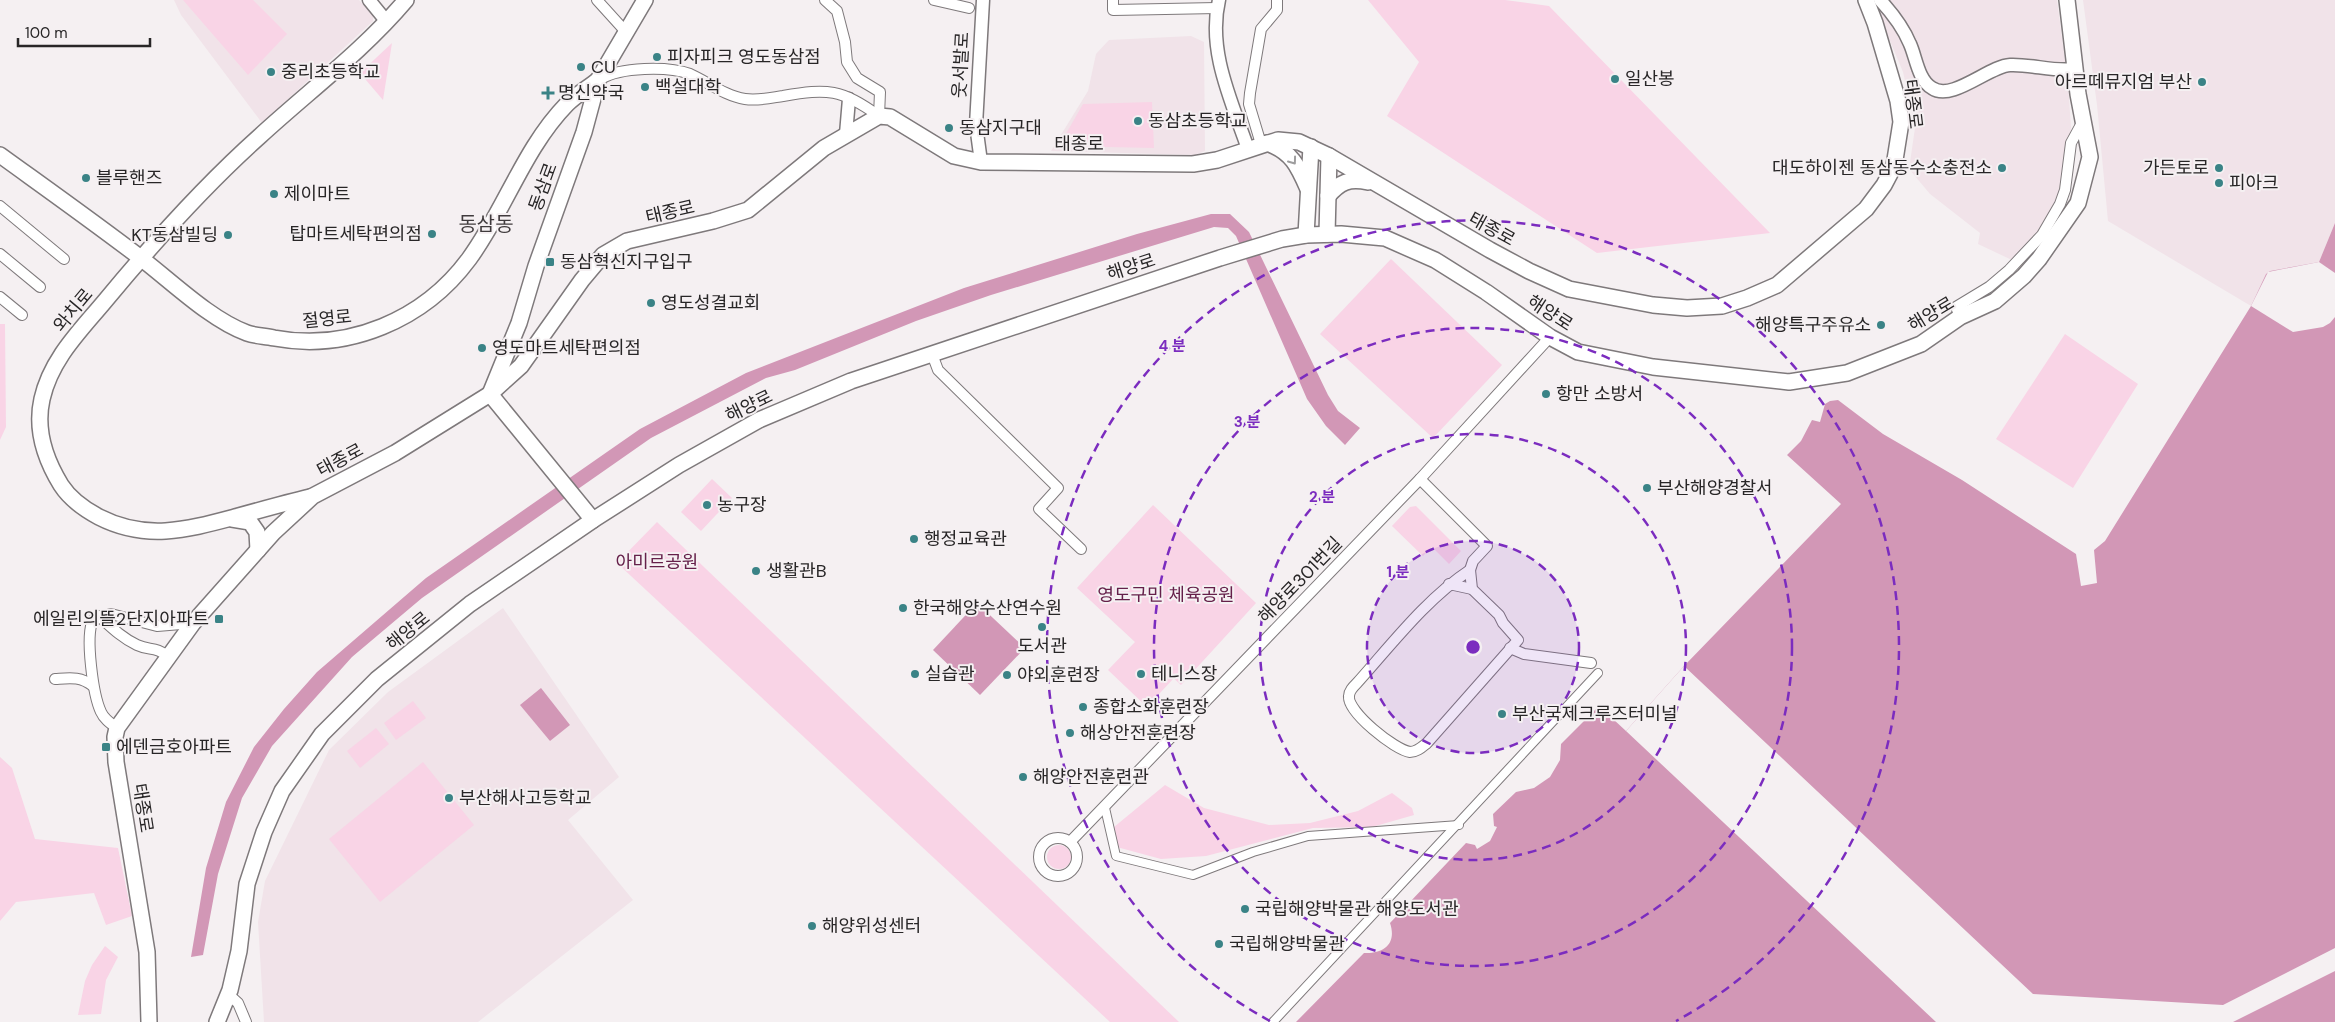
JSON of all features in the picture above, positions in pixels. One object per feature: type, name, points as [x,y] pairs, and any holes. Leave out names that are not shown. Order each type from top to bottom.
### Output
[{"type":"main road","name":"와치로","points":[[313,496],[180,530],[157,532],[121,526],[89,512],[72,498],[64,488],[47,459],[42,442],[40,413],[42,397],[54,366],[63,351],[141,258],[195,199],[259,137],[351,57],[387,22],[406,0]]},
{"type":"main road","name":"동삼로","points":[[490,394],[519,323],[536,266],[584,132],[598,80],[645,0]]},
{"type":"main road","name":"태종로","points":[[149,1022],[147,952],[116,762],[115,737],[117,728],[193,623],[273,533],[313,496],[395,453],[490,394],[521,366],[582,280],[603,255],[627,241],[713,221],[748,210],[810,159],[846,134],[879,116],[890,117],[954,156],[981,162],[1193,164],[1217,160],[1278,140],[1299,142],[1329,156],[1374,184],[1506,259],[1569,288],[1652,305],[1687,308],[1722,306],[1777,285],[1866,209],[1884,185],[1894,166],[1901,122],[1898,101],[1875,23],[1866,0]]},
{"type":"main road","name":"해양로","points":[[218,1022],[228,994],[239,951],[247,884],[264,832],[282,791],[322,734],[378,679],[470,604],[679,464],[759,420],[851,381],[1220,258],[1282,239],[1306,235],[1327,234],[1385,238],[1435,260],[1486,292],[1550,337],[1578,352],[1653,367],[1789,382],[1847,373],[1921,344],[1960,318],[1995,301],[2024,276],[2078,203],[2090,157],[2082,121],[2067,0]]},
{"type":"main road","name":"절영로","points":[[0,154],[224,322],[248,333],[290,341],[315,342],[349,337],[386,326],[409,315],[430,298],[469,259],[540,138],[568,102],[598,80]]},
{"type":"main road","points":[[1258,145],[1281,148],[1291,157],[1309,191]]},
{"type":"main road","points":[[1306,235],[1311,147]]},
{"type":"main road","points":[[1327,234],[1329,156]]},
{"type":"main road","points":[[1328,196],[1336,186],[1347,180],[1374,184]]},
{"type":"main road","points":[[490,394],[593,520]]},
{"type":"main road","points":[[254,512],[266,515],[273,524],[273,533]]},
{"type":"main road","points":[[228,518],[250,522],[257,532],[258,550]]},
{"type":"street","points":[[369,0],[387,22]]},
{"type":"street","points":[[596,0],[626,32]]},
{"type":"street","points":[[598,80],[610,73],[622,70],[676,70],[724,92],[746,99],[761,100],[824,90],[849,99],[879,116],[880,92],[858,78],[847,62],[845,42],[837,11],[825,0]]},
{"type":"street","points":[[934,0],[968,8]]},
{"type":"street","name":"웃서발로","points":[[981,162],[976,125],[983,0]]},
{"type":"street","points":[[1113,0],[1114,10],[1218,4],[1217,43],[1224,80],[1258,145]]},
{"type":"street","points":[[1258,145],[1249,104],[1250,93],[1261,29],[1277,10],[1277,0]]},
{"type":"street","points":[[1880,0],[1895,16],[1910,43],[1922,77],[1932,88],[1944,91],[1956,88],[2009,65],[2060,71],[2075,69]]},
{"type":"street","points":[[1875,23],[1895,16]]},
{"type":"street","points":[[846,134],[849,99]]},
{"type":"street","points":[[0,206],[64,259]]},
{"type":"street","points":[[0,254],[40,286]]},
{"type":"street","points":[[0,297],[22,315]]},
{"type":"street","name":"해양로301번길","points":[[1070,842],[1105,808],[1420,479],[1550,337]]},
{"type":"street","points":[[932,354],[938,370],[1058,488],[1039,509],[1081,549]]},
{"type":"street","points":[[1420,479],[1487,546],[1473,561],[1470,570],[1472,589]]},
{"type":"street","points":[[1449,584],[1472,589],[1499,616],[1502,624],[1518,640],[1445,723],[1418,750],[1410,752],[1390,743],[1355,711],[1350,703],[1351,689],[1449,584],[1470,570]]},
{"type":"street","points":[[96,618],[111,614],[157,626],[193,623]]},
{"type":"street","points":[[96,618],[138,645],[158,648],[169,657]]},
{"type":"street","points":[[96,618],[90,632],[93,686],[101,713],[106,720],[117,728]]},
{"type":"street","points":[[1510,648],[1524,654],[1591,663]]},
{"type":"street","points":[[1273,1022],[1598,673]]},
{"type":"street","points":[[54,679],[76,677],[84,679],[93,686]]},
{"type":"street","points":[[1105,808],[1116,856],[1193,875],[1253,852],[1308,836],[1459,824]]},
{"type":"street","points":[[228,994],[238,1003],[246,1022]]},
{"type":"shaded area","name":"중리초등학교","points":[[174,0],[359,0],[373,15],[373,21],[262,123],[181,15]]},
{"type":"shaded area","points":[[1875,0],[2057,0],[2068,83],[2071,128],[2069,141],[2058,202],[2031,245],[2014,261],[1978,244],[1980,233],[1930,194],[1909,169],[1915,128],[1903,72],[1878,12]]},
{"type":"shaded area","points":[[2083,0],[2335,0],[2335,223],[2319,262],[2270,271],[2266,274],[2251,306],[2108,221],[2097,105]]},
{"type":"shaded area","name":"동삼초등학교","points":[[1191,36],[1204,42],[1205,151],[1195,155],[1051,151],[1088,91],[1096,54],[1109,40]]},
{"type":"shaded area","points":[[1211,214],[1230,214],[1249,232],[1328,395],[1338,411],[1360,428],[1345,445],[1326,426],[1307,399],[1236,236],[1228,228],[1214,227],[991,295],[916,321],[795,370],[766,378],[651,438],[422,598],[352,657],[272,746],[242,798],[218,874],[203,955],[191,957],[206,868],[226,802],[254,747],[317,672],[426,578],[640,429],[746,373],[964,288],[1137,234]]},
{"type":"shaded area","points":[[2335,223],[2335,1022],[1296,1022],[1364,953],[1377,952],[1387,946],[1392,937],[1390,923],[1466,843],[1475,845],[1477,849],[1490,841],[1497,827],[1494,826],[1493,814],[1516,792],[1534,788],[1550,777],[1560,760],[1561,744],[1599,706],[1626,731],[1684,666],[1841,504],[1787,455],[1801,441],[1812,420],[1820,422],[1825,404],[1838,400],[1883,434],[1962,480],[2076,554],[2081,586],[2097,583],[2094,550],[2105,541],[2251,306],[2266,274],[2270,271],[2319,262]]},
{"type":"shaded area","points":[[977,603],[1025,648],[980,695],[933,650]]},
{"type":"shaded area","name":"부산해사고등학교","points":[[503,608],[619,777],[568,820],[633,900],[478,1022],[264,1022],[258,922],[265,881],[329,750],[388,692]]},
{"type":"shaded area","points":[[541,688],[570,725],[550,741],[520,705]]},
{"type":"green space","points":[[183,0],[253,0],[287,34],[248,75]]},
{"type":"green space","points":[[1368,0],[1505,0],[1549,6],[1770,233],[1597,253],[1387,116],[1419,62]]},
{"type":"green space","points":[[392,43],[383,100],[360,73]]},
{"type":"green space","points":[[1152,102],[1154,148],[1059,146],[1083,104]]},
{"type":"green space","points":[[1391,259],[1502,365],[1433,438],[1320,334]]},
{"type":"green space","points":[[0,324],[5,324],[6,427],[0,440]]},
{"type":"green space","points":[[2065,334],[2138,384],[2073,488],[1996,439]]},
{"type":"green space","name":"농구장","points":[[712,479],[732,498],[701,531],[681,512]]},
{"type":"green space","name":"영도구민 체육공원","points":[[1153,505],[1256,603],[1181,685],[1159,665],[1173,679],[1147,707],[1108,670],[1135,642],[1077,588]]},
{"type":"green space","points":[[1416,506],[1461,551],[1449,564],[1432,547],[1423,556],[1392,526],[1410,507]]},
{"type":"green space","name":"아미르공원","points":[[657,522],[1179,1022],[1110,1022],[617,563]]},
{"type":"green space","points":[[413,701],[426,718],[396,740],[384,723]]},
{"type":"green space","points":[[376,728],[389,744],[360,768],[347,751]]},
{"type":"green space","points":[[0,757],[12,768],[35,839],[118,848],[132,916],[106,925],[94,893],[16,902],[0,921]]},
{"type":"green space","points":[[423,762],[474,825],[380,902],[329,839]]},
{"type":"green space","points":[[1165,785],[1204,808],[1269,825],[1310,823],[1358,811],[1392,793],[1412,808],[1414,815],[1372,827],[1313,828],[1206,856],[1161,859],[1113,846],[1114,827]]},
{"type":"green space","points":[[1059,845],[1067,849],[1071,857],[1067,865],[1059,869],[1051,865],[1047,857],[1051,849]]},
{"type":"green space","points":[[105,946],[118,957],[106,980],[101,1014],[78,1015],[85,981],[92,965]]},
{"type":"pier","points":[[2319,262],[2335,273],[2335,317],[2330,323],[2323,327],[2293,332],[2251,306],[2268,272]]},
{"type":"pier","points":[[1684,666],[2033,994],[2223,1005],[2335,948],[2335,971],[2233,1022],[1936,1022],[1626,731]]},
{"type":"place","name":"피자피크 영도동삼점","points":[[657,57]]},
{"type":"place","name":"CU","points":[[581,67]]},
{"type":"place","name":"중리초등학교","points":[[271,72]]},
{"type":"place","name":"일산봉","points":[[1615,79]]},
{"type":"place","name":"아르떼뮤지엄 부산","points":[[2202,82]]},
{"type":"place","name":"백설대학","points":[[645,87]]},
{"type":"place","name":"명신약국","points":[[548,93]]},
{"type":"place","name":"동삼초등학교","points":[[1138,121]]},
{"type":"place","name":"동삼지구대","points":[[949,128]]},
{"type":"place","name":"대도하이젠 동삼동수소충전소","points":[[2002,168]]},
{"type":"place","name":"가든토로","points":[[2219,168]]},
{"type":"place","name":"블루핸즈","points":[[86,178]]},
{"type":"place","name":"피아크","points":[[2219,183]]},
{"type":"place","name":"제이마트","points":[[274,194]]},
{"type":"place","name":"탑마트세탁편의점","points":[[432,234]]},
{"type":"place","name":"KT동삼빌딩","points":[[228,235]]},
{"type":"place","name":"동삼혁신지구입구","points":[[550,262]]},
{"type":"place","name":"영도성결교회","points":[[651,303]]},
{"type":"place","name":"해양특구주유소","points":[[1881,325]]},
{"type":"place","name":"영도마트세탁편의점","points":[[482,348]]},
{"type":"place","name":"항만 소방서","points":[[1546,394]]},
{"type":"place","name":"부산해양경찰서","points":[[1647,488]]},
{"type":"place","name":"농구장","points":[[707,505]]},
{"type":"place","name":"행정교육관","points":[[914,539]]},
{"type":"place","name":"생활관B","points":[[756,571]]},
{"type":"place","name":"한국해양수산연수원","points":[[903,608]]},
{"type":"place","name":"에일린의뜰2단지아파트","points":[[219,619]]},
{"type":"place","name":"도서관","points":[[1042,627]]},
{"type":"place","name":"실습관","points":[[915,674]]},
{"type":"place","name":"테니스장","points":[[1141,674]]},
{"type":"place","name":"야외훈련장","points":[[1007,675]]},
{"type":"place","name":"종합소화훈련장","points":[[1083,707]]},
{"type":"place","name":"부산국제크루즈터미널","points":[[1502,714]]},
{"type":"place","name":"해상안전훈련장","points":[[1070,733]]},
{"type":"place","name":"에덴금호아파트","points":[[106,747]]},
{"type":"place","name":"해양안전훈련관","points":[[1023,777]]},
{"type":"place","name":"부산해사고등학교","points":[[449,798]]},
{"type":"place","name":"국립해양박물관 해양도서관","points":[[1245,909]]},
{"type":"place","name":"해양위성센터","points":[[812,926]]},
{"type":"place","name":"국립해양박물관","points":[[1219,944]]},
{"type":"district","name":"동삼동","points":[[486,224]]}]
